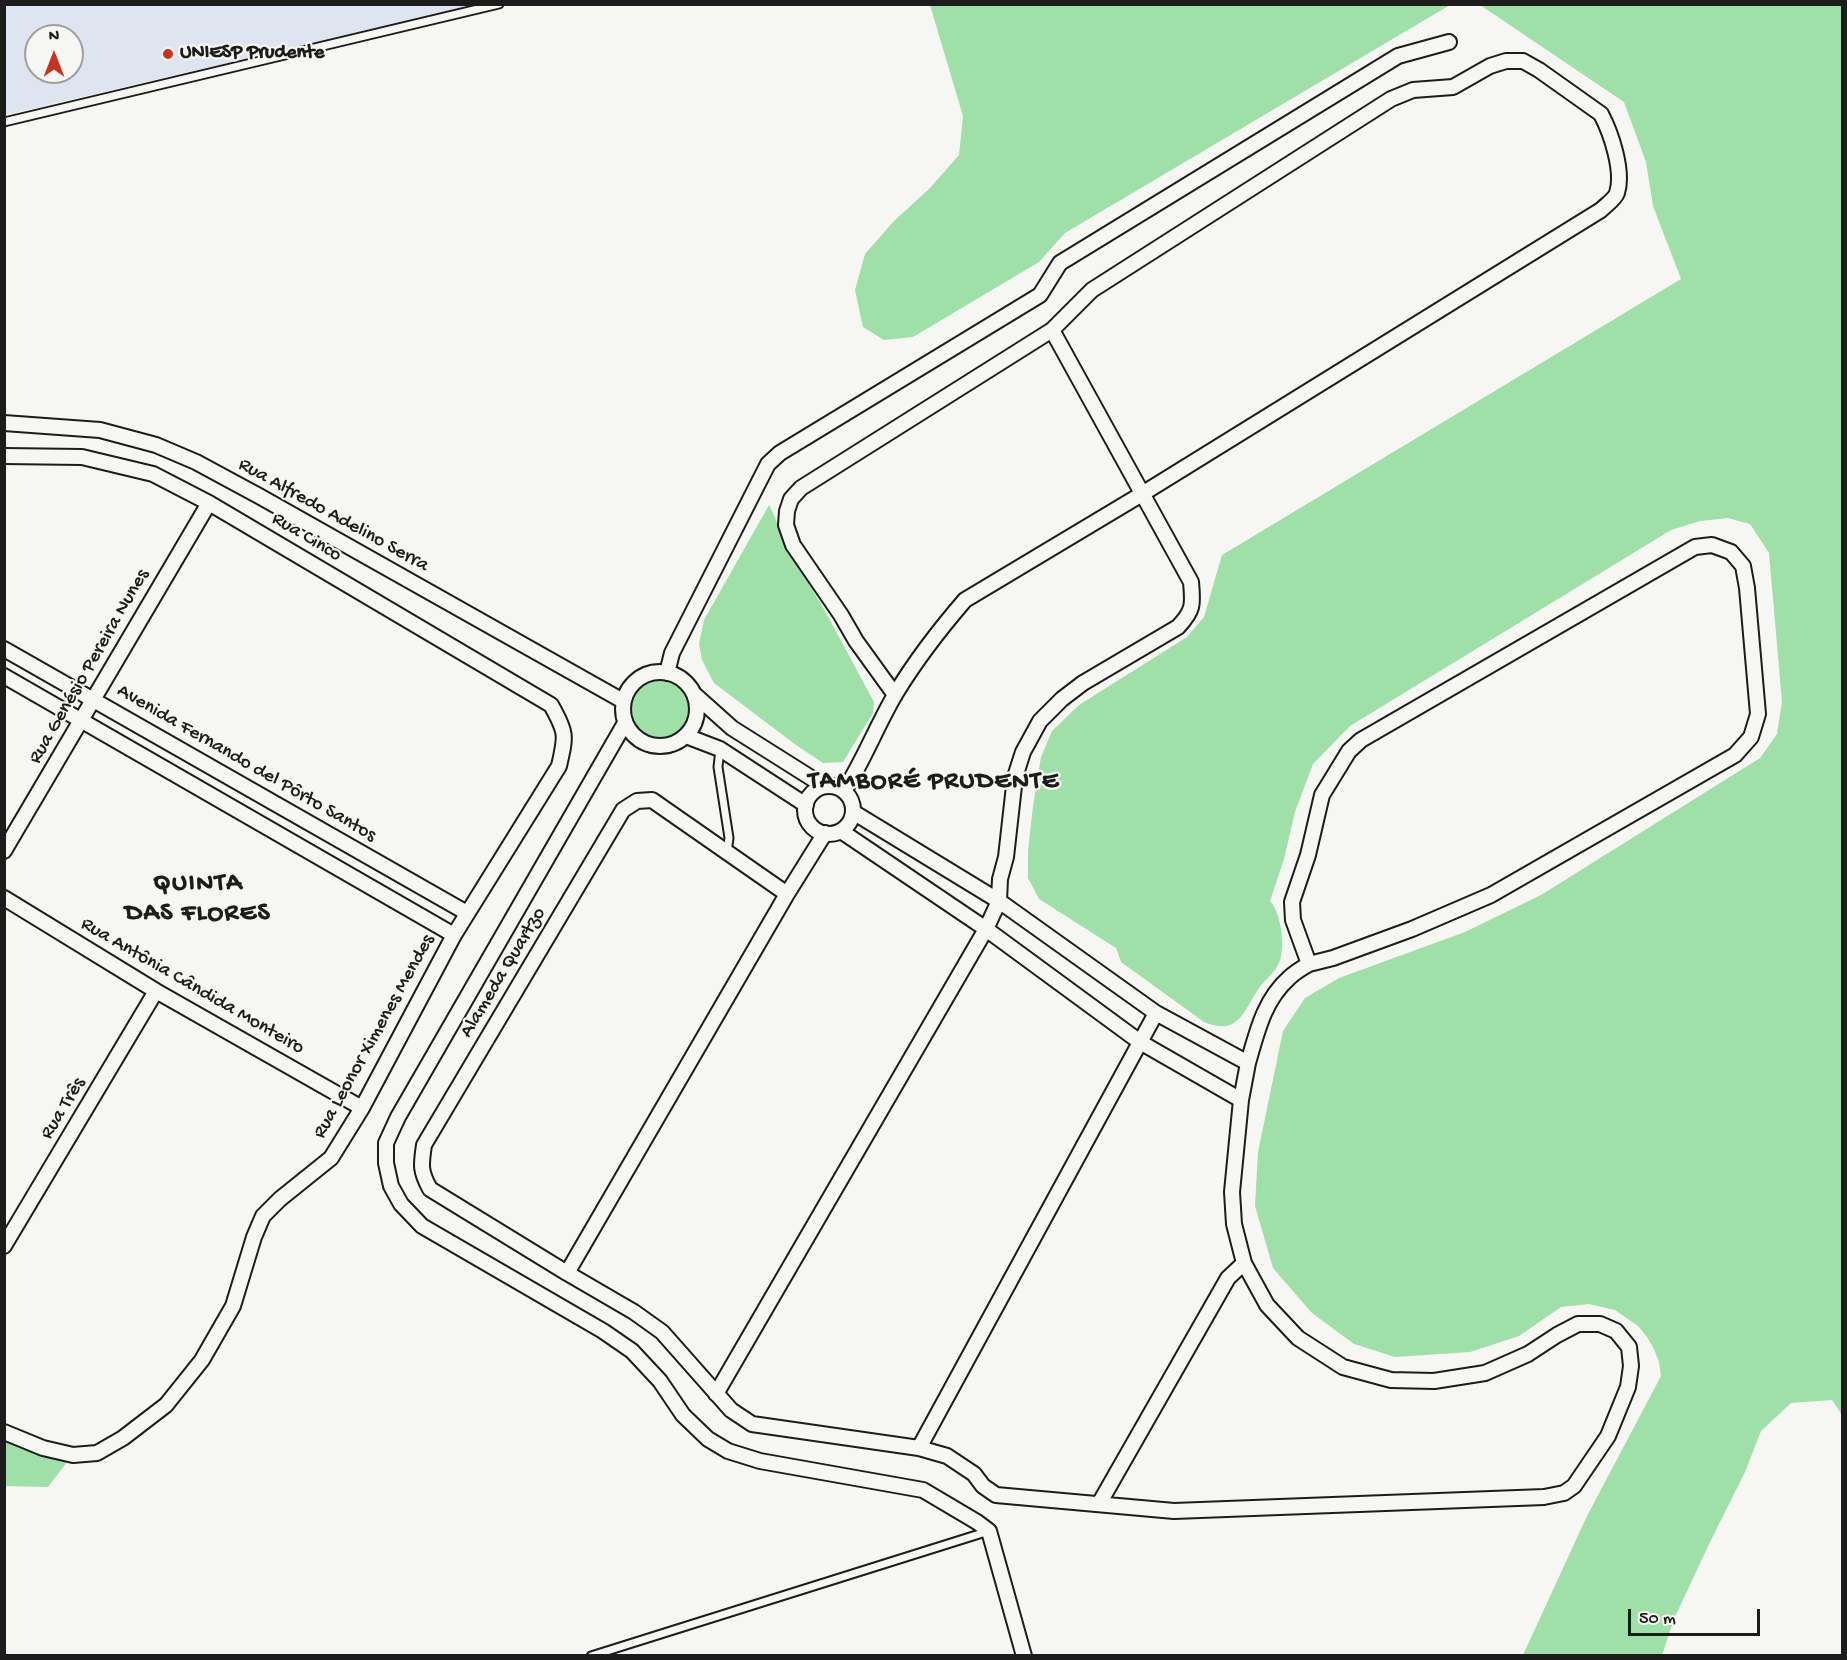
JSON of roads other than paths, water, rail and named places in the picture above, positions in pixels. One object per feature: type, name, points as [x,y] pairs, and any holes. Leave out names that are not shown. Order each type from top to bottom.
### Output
[{"type":"street","points":[[667,673],[672,653],[768,464],[780,453],[1040,295],[1060,262],[1398,56],[1449,42]]},
{"type":"street","points":[[844,791],[895,695],[916,662],[965,600],[1142,494],[1601,210],[1617,195],[1619,183],[1617,157],[1606,124],[1600,114],[1523,61],[1498,63],[1453,87],[1413,90],[1391,99],[1092,290],[1052,330],[801,488],[791,499],[787,511],[786,525],[792,545],[895,695]]},
{"type":"street","points":[[716,1394],[986,929],[999,901],[1000,879],[1006,856],[1015,777],[1023,752],[1040,720],[1083,683],[1178,627],[1190,614],[1191,582],[1052,330]]},
{"type":"street","name":"Rua Alfredo Adelino Serra","points":[[4,423],[100,430],[156,445],[196,462],[623,701]]},
{"type":"street","name":"Rua Cinco","points":[[4,456],[82,457],[153,474],[209,503],[551,705],[560,721]]},
{"type":"street","name":"Rua Genésio Pereira Nunes","points":[[4,851],[209,503]]},
{"type":"street","points":[[825,833],[787,894],[567,1273],[634,1312],[662,1332],[730,1410],[752,1424],[920,1448],[947,1456],[957,1462],[974,1474],[983,1486],[996,1495],[1174,1511],[1544,1497],[1564,1493],[1574,1486],[1608,1436],[1628,1387],[1631,1366],[1629,1347],[1616,1330],[1600,1324],[1578,1324],[1528,1354],[1485,1373],[1434,1381],[1391,1380],[1343,1367],[1298,1338],[1267,1305],[1244,1263],[1234,1224],[1232,1192],[1240,1100],[1261,1018],[1275,994],[1289,978],[1309,964],[1412,929],[1491,895],[1735,755],[1751,736],[1758,714],[1747,588],[1743,566],[1731,552],[1712,545],[1695,548],[1361,740],[1349,751],[1322,795],[1308,855],[1293,902],[1293,920],[1309,964]]},
{"type":"street","name":"Avenida Fernando del Pôrto Santos","points":[[4,648],[467,914]]},
{"type":"street","points":[[694,693],[697,716],[686,736],[676,743],[664,747],[652,746],[640,741],[625,723],[623,701],[627,690],[645,676],[667,673],[687,684],[732,728],[824,786]]},
{"type":"street","points":[[4,676],[454,935]]},
{"type":"street","name":"Rua Leonor Ximenes Mendes","points":[[4,1432],[43,1448],[63,1453],[73,1455],[96,1453],[123,1438],[166,1405],[202,1360],[233,1306],[254,1237],[263,1216],[280,1199],[331,1158],[362,1108],[454,935],[559,766],[566,739],[560,721]]},
{"type":"street","points":[[625,723],[398,1117],[386,1143],[386,1163],[392,1186],[401,1204],[422,1226],[603,1331],[632,1351],[660,1381],[684,1415],[708,1439],[728,1451],[760,1461],[923,1491],[977,1522],[988,1531],[1024,1656]]},
{"type":"street","points":[[686,736],[720,749],[806,806]]},
{"type":"street","points":[[824,786],[844,791],[853,804],[851,819],[841,831],[825,833],[816,830],[809,823],[806,815],[806,806],[812,793],[824,786]]},
{"type":"street","name":"Alameda Quartzo","points":[[567,1273],[430,1189],[423,1175],[421,1164],[424,1145],[623,810],[637,801],[652,801],[787,894]]},
{"type":"street","points":[[853,812],[999,901],[1156,1013],[1248,1063]]},
{"type":"street","points":[[841,831],[986,929],[1140,1042],[1240,1100]]},
{"type":"street","name":"Rua Antônia Cândida Monteiro","points":[[4,898],[156,991],[362,1108]]},
{"type":"street","name":"Rua Três","points":[[4,1246],[156,991]]},
{"type":"street","points":[[920,1448],[1156,1013]]},
{"type":"street","points":[[1100,1504],[1228,1278],[1244,1263]]},
{"type":"lane","points":[[4,122],[499,4]]},
{"type":"lane","points":[[720,749],[718,767],[729,838],[727,852]]},
{"type":"lane","points":[[591,1656],[988,1531]]},
{"type":"place","name":"UNIESP Prudente","points":[[168,54]]},
{"type":"district","name":"TAMBORÉ PRUDENTE","points":[[934,783]]},
{"type":"district","name":"QUINTA DAS FLORES","points":[[198,900]]}]
